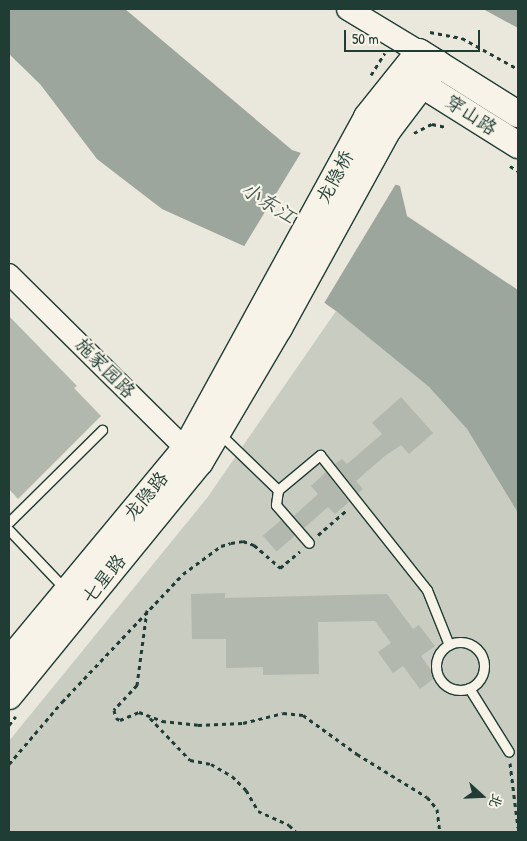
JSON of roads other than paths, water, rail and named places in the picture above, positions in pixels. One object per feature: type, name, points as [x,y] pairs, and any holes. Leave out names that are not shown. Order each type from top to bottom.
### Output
[{"type":"main road","name":"穿山路","points":[[348,9],[421,68],[510,153]]},
{"type":"main road","name":"穿山路","points":[[421,68],[518,114]]},
{"type":"main road","name":"龙隐桥","points":[[270,323],[388,128],[421,68]]},
{"type":"main road","name":"龙隐路","points":[[9,661],[75,598],[193,455],[218,432],[270,323]]},
{"type":"main road","name":"龙隐路","points":[[193,455],[270,323]]},
{"type":"main road","name":"七星路","points":[[9,696],[75,598]]},
{"type":"street","name":"施家园路","points":[[9,274],[193,455]]},
{"type":"lane","points":[[9,522],[102,430]]},
{"type":"lane","points":[[218,432],[278,490]]},
{"type":"lane","points":[[309,543],[276,505],[278,490],[320,455],[427,590],[448,645]]},
{"type":"lane","points":[[9,530],[75,598]]},
{"type":"lane","points":[[469,644],[481,654],[484,670],[476,683],[469,688],[454,689],[438,674],[438,658],[448,645],[469,644]]},
{"type":"lane","points":[[469,688],[509,752]]},
{"type":"water","name":"小东江","points":[[9,9],[125,9],[292,150],[400,186],[407,216],[518,290],[518,513],[467,429],[429,387],[336,311],[246,247],[162,209],[97,159],[40,84],[9,54]]},
{"type":"water","points":[[483,9],[518,9],[518,28]]}]
